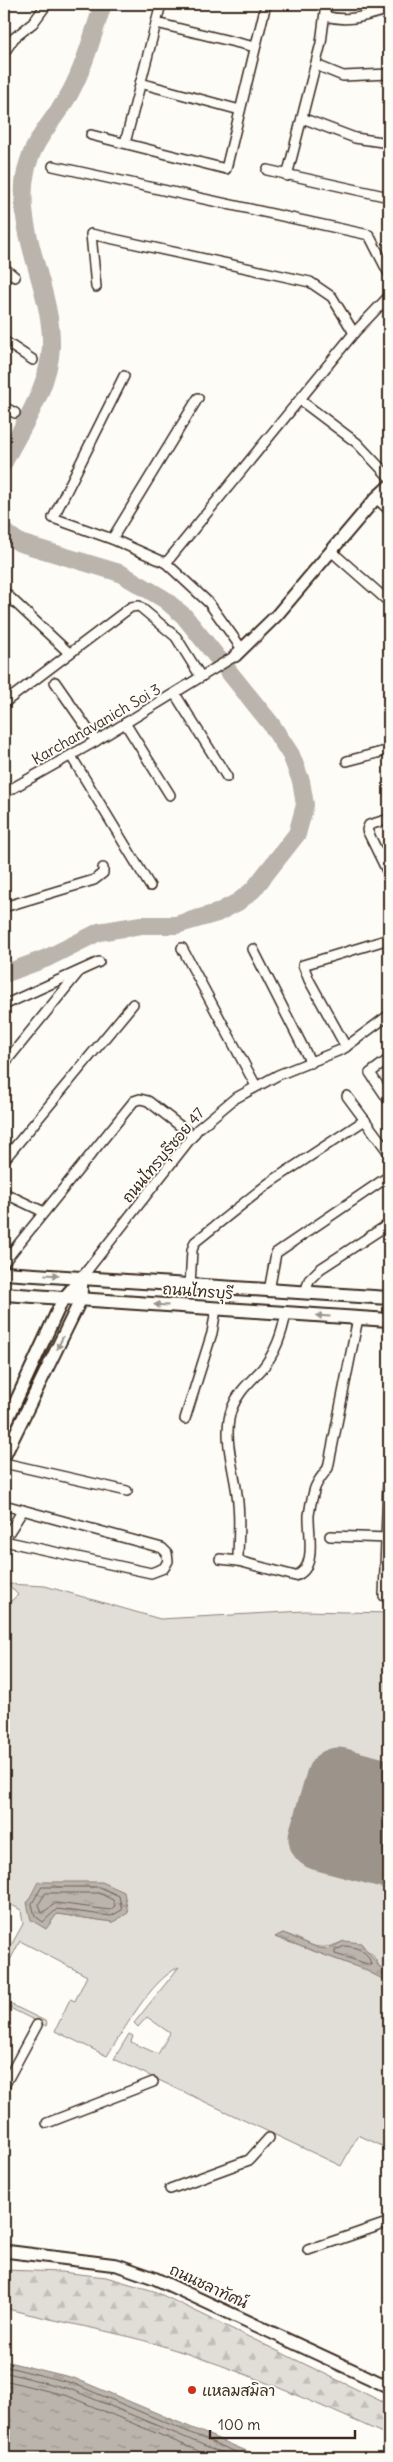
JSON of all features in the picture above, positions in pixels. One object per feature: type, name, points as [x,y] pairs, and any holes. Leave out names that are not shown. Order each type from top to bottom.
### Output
[{"type":"main road","points":[[239,653],[278,615],[376,498],[389,486]]},
{"type":"main road","name":"ถนนไทรบุรี","points":[[4,1273],[82,1277],[269,1292],[389,1298]]},
{"type":"main road","points":[[4,1457],[80,1299],[82,1277]]},
{"type":"main road","points":[[4,1427],[63,1299],[82,1277]]},
{"type":"main road","name":"ถนนไทรบุรี","points":[[4,1294],[389,1320]]},
{"type":"main road","name":"ถนนชลาทัศน์","points":[[4,2251],[117,2265],[154,2278],[389,2388]]},
{"type":"street","points":[[4,53],[14,38],[33,23],[47,4]]},
{"type":"street","points":[[125,143],[161,4]]},
{"type":"street","points":[[91,134],[226,169],[266,4]]},
{"type":"street","points":[[287,176],[316,65],[326,4]]},
{"type":"street","points":[[325,16],[337,19],[358,19],[383,11]]},
{"type":"street","points":[[156,23],[256,47]]},
{"type":"street","points":[[316,65],[343,76],[389,74]]},
{"type":"street","points":[[140,83],[240,110]]},
{"type":"street","points":[[302,118],[355,138],[389,143]]},
{"type":"street","points":[[53,166],[369,235],[389,274]]},
{"type":"street","points":[[267,170],[287,176],[389,197]]},
{"type":"street","points":[[96,287],[91,234],[310,282],[332,297],[354,333]]},
{"type":"street","points":[[4,268],[15,277]]},
{"type":"street","points":[[166,563],[354,333],[389,296]]},
{"type":"street","points":[[4,341],[33,360]]},
{"type":"street","points":[[124,376],[52,518],[112,539],[166,563],[209,603],[239,653]]},
{"type":"street","points":[[112,539],[198,398]]},
{"type":"street","points":[[300,400],[356,444],[389,477]]},
{"type":"street","points":[[4,407],[15,414]]},
{"type":"street","points":[[376,498],[389,510]]},
{"type":"street","points":[[331,551],[389,602]]},
{"type":"street","points":[[4,592],[68,652]]},
{"type":"street","points":[[4,703],[68,652],[131,607],[139,606],[176,637],[201,677]]},
{"type":"street","name":"Karchanavanich Soi 3","points":[[4,793],[71,756],[175,694],[239,653]]},
{"type":"street","points":[[55,682],[96,741]]},
{"type":"street","points":[[175,694],[227,778]]},
{"type":"street","points":[[125,723],[170,795]]},
{"type":"street","points":[[347,761],[389,750]]},
{"type":"street","points":[[71,756],[150,886]]},
{"type":"street","points":[[389,819],[368,825],[367,830],[389,875]]},
{"type":"street","points":[[4,907],[94,880],[103,873],[103,868]]},
{"type":"street","points":[[346,1047],[309,980],[303,965],[389,939]]},
{"type":"street","points":[[182,948],[256,1086]]},
{"type":"street","points":[[253,949],[311,1063]]},
{"type":"street","points":[[4,1005],[99,962]]},
{"type":"street","points":[[4,1064],[78,973]]},
{"type":"street","points":[[4,1160],[133,1004]]},
{"type":"street","name":"ถนนไทรบุรีซอย 47","points":[[82,1277],[193,1136],[216,1113],[256,1086],[346,1047],[389,1015]]},
{"type":"street","points":[[389,1059],[370,1073],[389,1101]]},
{"type":"street","points":[[347,1096],[389,1153]]},
{"type":"street","points":[[4,1262],[134,1101],[140,1099],[148,1101],[193,1136]]},
{"type":"street","points":[[190,1286],[192,1250],[195,1242],[269,1183],[364,1120]]},
{"type":"street","points":[[269,1292],[276,1253],[389,1176]]},
{"type":"street","points":[[4,1193],[44,1212]]},
{"type":"street","points":[[305,1293],[309,1280],[320,1269],[389,1224]]},
{"type":"street","points":[[185,1419],[212,1333],[216,1308]]},
{"type":"street","points":[[238,1561],[238,1504],[229,1440],[229,1418],[243,1388],[262,1368],[275,1350],[281,1337],[286,1313]]},
{"type":"street","points":[[220,1559],[238,1561],[295,1576],[300,1574],[307,1565],[311,1533],[309,1516],[314,1488],[328,1468],[358,1318]]},
{"type":"street","points":[[384,1596],[389,1458]]},
{"type":"street","points":[[4,1463],[127,1491]]},
{"type":"street","points":[[4,1505],[162,1548],[168,1556],[167,1565],[159,1571],[151,1573],[4,1540],[22,1510]]},
{"type":"street","points":[[330,1536],[387,1538]]},
{"type":"street","points":[[4,2086],[37,2025]]},
{"type":"street","points":[[46,2123],[153,2082]]},
{"type":"street","points":[[170,2189],[249,2160],[269,2138]]},
{"type":"street","points":[[308,2250],[387,2224],[389,2220]]},
{"type":"shaded area","points":[[389,1613],[389,1882],[223,1840]]},
{"type":"green space","points":[[8,1584],[45,1586],[160,1619],[305,1611],[389,1613],[389,1784],[335,1770],[313,1842],[389,1862],[389,1975],[381,1969],[372,1954],[344,1941],[326,1947],[319,1947],[283,1933],[275,1937],[363,1969],[389,1982],[389,2149],[358,2135],[341,2166],[114,2059],[129,2034],[133,2036],[131,2042],[158,2054],[170,2033],[147,2017],[138,2027],[134,2023],[179,1967],[168,1974],[148,1994],[107,2056],[55,2031],[70,1999],[75,2001],[87,1976],[20,1941],[7,1966],[11,1969],[4,1971],[4,1958],[23,1924],[21,1910],[4,1901],[4,1607],[18,1595]],"holes":[[[127,1912],[113,1922],[57,1914]]]},
{"type":"green space","points":[[4,2001],[47,2022],[46,2026],[4,2005]]},
{"type":"green space","points":[[4,2270],[61,2272],[106,2277],[154,2291],[389,2405],[389,2436],[278,2387],[192,2355],[123,2335],[4,2308]]},
{"type":"water","points":[[38,1882],[102,1882],[124,1892],[128,1913],[113,1922],[57,1914],[46,1929],[31,1920],[27,1903]]},
{"type":"water","points":[[283,1933],[318,1948],[328,1949],[344,1941],[361,1943],[381,1969],[389,1975],[389,1982],[363,1969],[275,1937]]},
{"type":"water","points":[[4,2361],[74,2378],[256,2455],[284,2458],[4,2458]]},
{"type":"waterway","points":[[4,462],[40,392],[49,362],[51,347],[46,303],[25,216],[23,193],[26,171],[34,149],[70,93],[80,72],[103,4]]},
{"type":"waterway","points":[[4,532],[20,543],[120,573],[164,599],[184,616],[271,724],[291,755],[301,781],[305,805],[297,834],[253,890],[238,902],[217,913],[176,925],[141,925],[99,932],[47,958],[4,974]]},
{"type":"runway","points":[[389,1793],[338,1780],[321,1838],[389,1856]]},
{"type":"place","name":"แหลมสมิลา","points":[[192,2390]]}]
